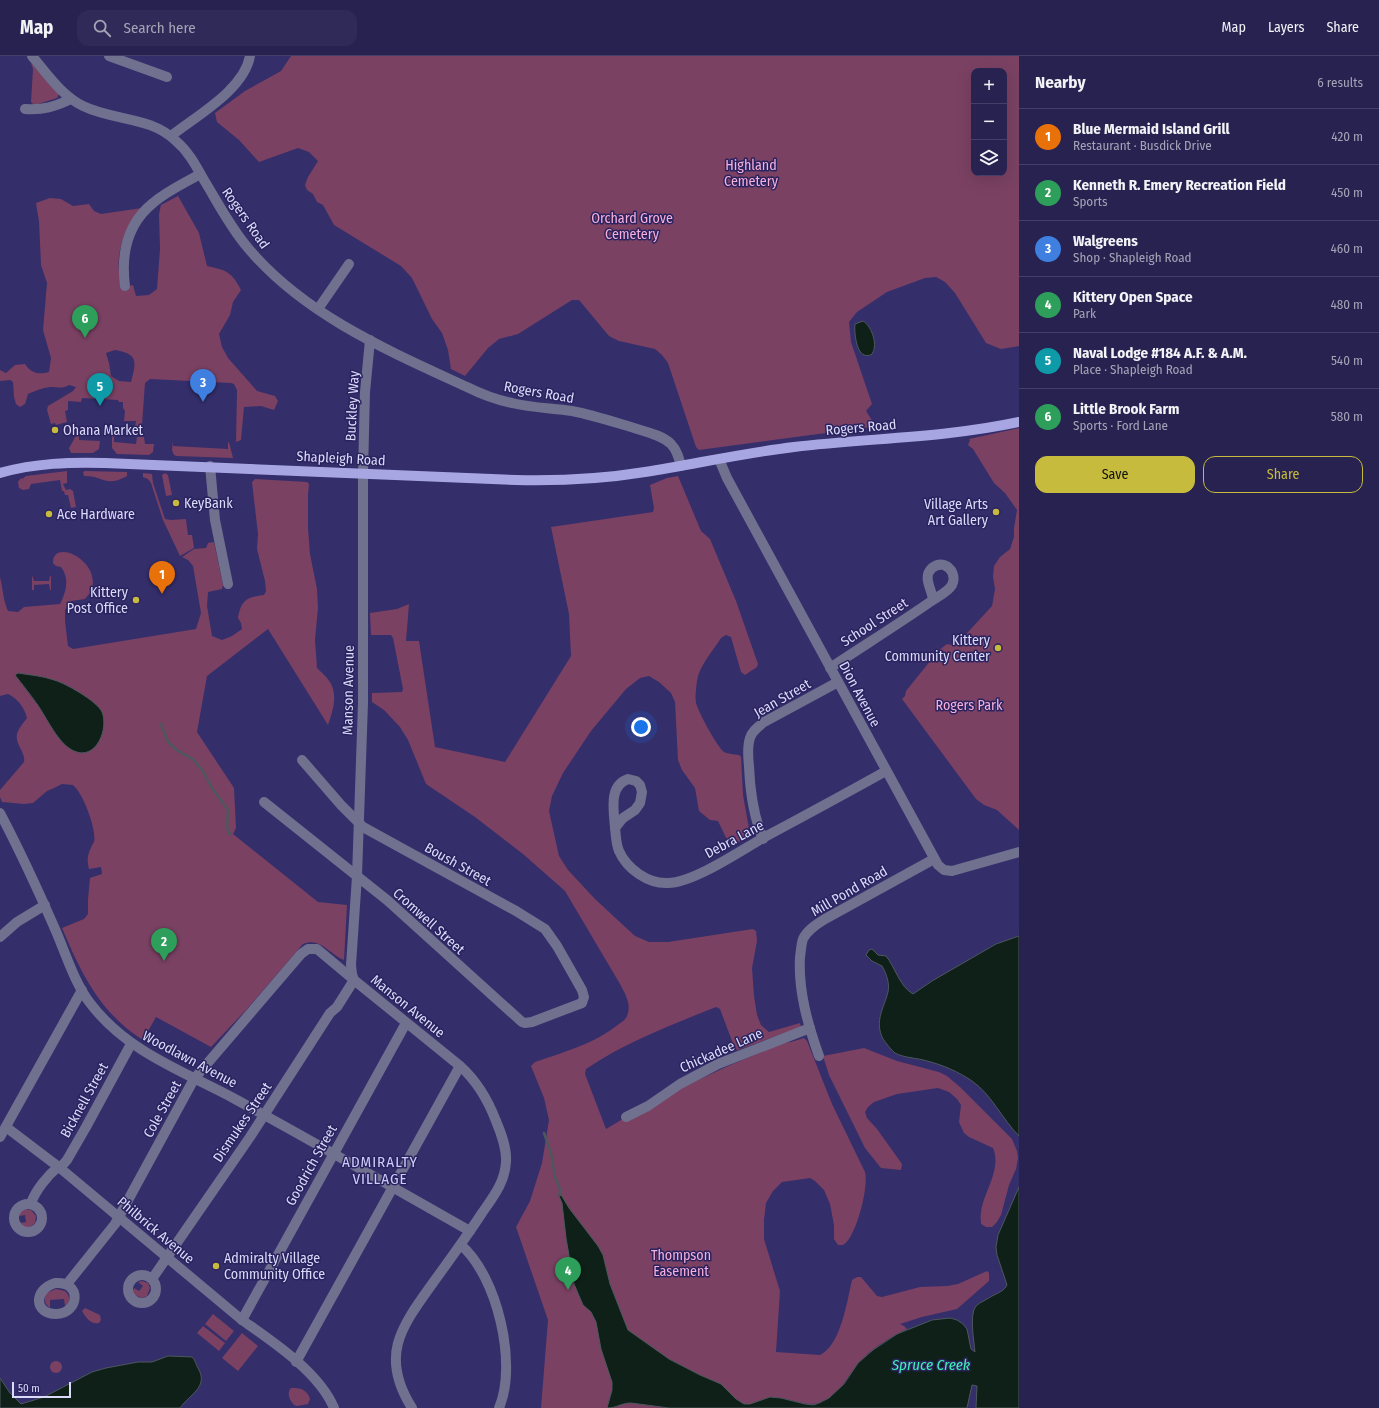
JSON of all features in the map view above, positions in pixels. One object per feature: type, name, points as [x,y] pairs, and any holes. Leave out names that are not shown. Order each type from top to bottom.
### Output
[{"type":"main road","name":"Rogers Road","points":[[681,466],[794,447],[944,434],[1019,422]]},
{"type":"main road","name":"Shapleigh Road","points":[[0,473],[31,466],[74,462],[210,466],[522,480],[613,476],[681,466]]},
{"type":"street","name":"Rogers Road","points":[[32,56],[71,99],[83,106],[96,111],[145,123],[160,129],[171,136],[192,158],[226,218],[246,246],[270,271],[318,309],[344,326],[468,388],[496,399],[513,404],[586,414],[642,430],[660,437],[672,445],[679,457],[681,466]]},
{"type":"street","points":[[108,56],[167,77]]},
{"type":"street","points":[[171,136],[229,91],[244,73],[250,56]]},
{"type":"street","points":[[25,110],[50,108],[71,99]]},
{"type":"street","points":[[125,286],[123,267],[124,253],[131,232],[138,221],[148,208],[158,199],[200,174]]},
{"type":"street","points":[[318,309],[349,264]]},
{"type":"street","name":"Buckley Way","points":[[363,473],[365,392],[370,340]]},
{"type":"street","name":"Dion Avenue","points":[[719,459],[727,478],[934,859],[941,868],[947,871],[1019,852]]},
{"type":"street","points":[[210,466],[215,520],[228,584]]},
{"type":"street","name":"Manson Avenue","points":[[363,473],[363,685],[357,876],[351,965],[352,974],[354,980],[460,1066],[479,1087],[492,1111],[501,1133],[506,1156],[503,1178],[499,1188],[461,1246],[411,1314],[400,1336],[396,1359],[397,1375],[402,1391],[412,1408]]},
{"type":"street","name":"School Street","points":[[830,668],[933,600]]},
{"type":"street","name":"Jean Street","points":[[763,839],[752,804],[748,748],[750,736],[764,722],[838,682]]},
{"type":"street","name":"Boush Street","points":[[302,760],[320,782],[363,827],[516,911],[542,927],[557,946],[582,990],[584,996],[583,1002]]},
{"type":"street","name":"Debra Lane","points":[[615,828],[619,850],[627,864],[643,876],[661,883],[688,879],[886,771]]},
{"type":"street","name":"Cromwell Street","points":[[264,802],[387,900],[522,1022],[532,1022],[578,1006],[583,1002]]},
{"type":"street","name":"Woodlawn Avenue","points":[[0,814],[45,905],[82,990],[110,1026],[131,1044],[194,1079],[234,1098],[470,1231]]},
{"type":"street","name":"Mill Pond Road","points":[[819,1056],[804,1002],[800,972],[801,947],[803,939],[807,933],[826,919],[934,859]]},
{"type":"street","points":[[0,937],[17,922],[45,905]]},
{"type":"street","name":"Cole Street","points":[[67,1284],[119,1218],[194,1079],[306,950],[310,948],[317,949],[354,980]]},
{"type":"street","name":"Dismukes Street","points":[[152,1279],[330,1013],[337,1006],[354,980]]},
{"type":"street","points":[[2,1131],[82,990]]},
{"type":"street","name":"Goodrich Street","points":[[242,1320],[406,1023]]},
{"type":"street","name":"Chickadee Lane","points":[[626,1117],[648,1106],[680,1084],[718,1064],[810,1028]]},
{"type":"street","name":"Bicknell Street","points":[[31,1203],[35,1194],[52,1172],[67,1160],[131,1044]]},
{"type":"street","points":[[296,1362],[460,1066]]},
{"type":"street","name":"Philbrick Avenue","points":[[2,1131],[59,1167],[242,1320],[296,1362],[318,1382],[329,1397],[334,1408]]},
{"type":"street","points":[[461,1246],[476,1262],[490,1290],[502,1331],[506,1356],[507,1376],[506,1388],[499,1408]]},
{"type":"green space","points":[[291,56],[1019,56],[1019,346],[1001,349],[986,343],[955,293],[945,282],[936,277],[925,278],[887,292],[857,312],[849,322],[851,342],[872,404],[866,411],[873,422],[871,427],[699,450],[696,447],[668,363],[662,355],[655,349],[619,341],[609,336],[579,300],[572,300],[518,334],[499,339],[488,348],[465,376],[451,369],[448,350],[442,333],[432,319],[412,278],[401,266],[334,225],[323,205],[317,202],[313,194],[307,190],[305,185],[308,177],[318,161],[309,152],[298,148],[259,162],[239,140],[217,122],[215,113],[245,91],[281,71]]},
{"type":"green space","points":[[31,63],[59,94],[57,98],[35,105],[31,102],[33,69]]},
{"type":"green space","points":[[178,196],[199,233],[207,266],[228,273],[238,284],[241,290],[233,302],[230,315],[219,334],[222,347],[228,358],[257,391],[275,396],[278,401],[274,410],[261,406],[244,407],[241,440],[236,442],[237,390],[234,384],[231,383],[150,379],[145,383],[142,425],[140,428],[135,426],[136,421],[124,421],[125,411],[123,408],[123,402],[119,402],[118,400],[82,398],[81,402],[68,401],[68,410],[65,411],[67,422],[56,425],[55,423],[51,424],[47,410],[48,406],[73,391],[76,387],[69,385],[44,388],[28,394],[25,404],[20,407],[16,404],[14,397],[13,382],[10,380],[0,381],[0,370],[6,373],[15,365],[25,364],[32,371],[38,373],[49,372],[51,358],[43,330],[47,283],[41,265],[39,221],[36,203],[50,198],[61,199],[73,206],[89,204],[94,211],[101,214],[142,208],[127,229],[119,255],[119,272],[123,288],[133,285],[136,296],[149,295],[157,289],[160,249],[159,214],[161,205]],"holes":[[[115,350],[128,354],[134,360],[134,369],[131,382],[119,381],[111,376],[106,353]]]},
{"type":"green space","name":"Rogers Park","points":[[1019,428],[1019,830],[997,810],[984,805],[976,799],[902,699],[905,696],[906,691],[939,650],[947,644],[957,644],[992,606],[995,589],[993,577],[994,566],[1000,557],[1010,549],[1014,537],[1017,510],[1005,493],[994,483],[973,449],[968,445],[969,439]]},
{"type":"green space","points":[[77,434],[79,435],[79,440],[100,441],[99,449],[93,453],[71,453],[69,448]]},
{"type":"green space","points":[[112,436],[114,436],[114,442],[136,444],[137,437],[144,437],[145,444],[154,444],[153,452],[149,455],[117,454],[112,448]]},
{"type":"green space","points":[[173,440],[173,446],[228,449],[229,442],[233,458],[177,456],[174,455],[172,450]]},
{"type":"green space","points":[[67,471],[67,483],[63,484],[66,490],[70,489],[73,491],[76,507],[71,508],[68,495],[65,495],[64,491],[62,491],[60,480],[31,484],[29,489],[23,490],[19,488],[18,482],[21,478],[22,479],[26,476]]},
{"type":"green space","points":[[83,472],[127,472],[127,476],[114,481],[109,481],[91,476],[84,476]]},
{"type":"green space","points":[[143,473],[152,474],[153,483],[165,519],[186,519],[188,535],[192,535],[194,548],[180,556],[163,520],[151,483],[148,479],[143,477]]},
{"type":"green space","points":[[165,473],[168,475],[172,495],[166,496],[162,475]]},
{"type":"green space","name":"Thompson Easement","points":[[678,476],[701,531],[710,539],[736,601],[758,664],[757,667],[745,675],[741,672],[731,637],[726,635],[721,638],[700,670],[697,681],[696,695],[696,703],[700,713],[721,749],[726,753],[739,755],[741,757],[743,795],[750,834],[733,846],[730,846],[718,821],[710,820],[699,811],[695,788],[682,770],[678,760],[675,702],[671,693],[659,682],[649,676],[640,678],[626,689],[591,731],[563,773],[552,796],[549,811],[559,856],[568,870],[595,899],[635,936],[649,942],[668,942],[753,929],[756,931],[757,941],[752,968],[757,1015],[761,1025],[769,1032],[800,1023],[801,1027],[738,1050],[735,1049],[720,1009],[716,1007],[682,1020],[617,1050],[586,1069],[585,1074],[606,1129],[653,1101],[726,1067],[782,1043],[804,1038],[807,1041],[832,1104],[865,1172],[866,1179],[863,1200],[857,1223],[848,1240],[843,1245],[838,1245],[834,1239],[834,1225],[830,1204],[824,1190],[810,1178],[782,1182],[773,1191],[766,1203],[764,1239],[780,1291],[776,1352],[820,1355],[827,1350],[833,1342],[842,1322],[852,1280],[857,1277],[861,1277],[877,1296],[882,1297],[920,1287],[958,1284],[987,1271],[989,1273],[989,1281],[957,1309],[900,1324],[907,1329],[868,1353],[837,1391],[823,1402],[805,1404],[779,1398],[759,1408],[541,1408],[548,1320],[516,1227],[530,1201],[542,1163],[549,1120],[544,1098],[531,1066],[535,1062],[578,1047],[609,1031],[626,1018],[629,1007],[626,995],[620,984],[565,891],[523,854],[475,817],[426,784],[408,740],[400,727],[384,710],[372,702],[372,693],[402,692],[403,689],[393,638],[391,635],[371,635],[370,613],[397,609],[409,604],[406,641],[419,641],[435,747],[505,762],[571,656],[569,614],[551,527],[653,512],[654,508],[650,485],[667,478]]},
{"type":"green space","points":[[255,479],[307,482],[309,484],[308,528],[310,554],[317,589],[318,608],[315,640],[317,668],[330,682],[334,692],[333,709],[328,725],[268,629],[207,676],[197,732],[234,788],[236,828],[233,834],[318,902],[347,905],[344,960],[319,944],[309,942],[303,944],[246,1010],[211,1047],[156,1017],[143,1040],[128,1029],[103,1005],[77,961],[62,928],[84,919],[88,914],[90,878],[102,874],[101,867],[89,869],[88,856],[94,842],[93,829],[85,803],[77,789],[73,785],[62,784],[47,791],[33,803],[24,804],[2,802],[0,797],[0,790],[24,762],[17,734],[27,718],[24,710],[15,698],[8,694],[0,696],[0,577],[8,611],[18,612],[24,607],[60,604],[64,595],[66,581],[61,567],[56,566],[53,563],[55,556],[60,552],[67,552],[75,555],[83,561],[93,578],[92,589],[85,599],[71,601],[65,610],[68,646],[73,649],[196,629],[201,613],[193,566],[188,560],[182,557],[194,549],[206,548],[208,543],[214,542],[223,585],[222,589],[208,592],[207,606],[212,636],[222,640],[232,636],[242,629],[238,618],[243,603],[249,598],[264,595],[266,591],[257,549],[258,534],[252,482]],"holes":[[[15,675],[64,684],[97,705],[36,703]]]},
{"type":"green space","points":[[32,575],[34,581],[49,581],[51,576],[51,590],[49,584],[34,585],[34,590],[32,590]]},
{"type":"green space","points":[[864,1048],[897,1061],[939,1072],[947,1076],[1012,1139],[1018,1158],[1016,1169],[1009,1185],[1001,1215],[992,1227],[986,1227],[981,1224],[981,1215],[983,1204],[994,1172],[995,1156],[993,1148],[969,1137],[964,1133],[959,1122],[961,1105],[949,1092],[938,1088],[897,1094],[874,1102],[868,1107],[865,1112],[867,1118],[877,1129],[902,1164],[901,1170],[881,1168],[865,1148],[829,1075],[823,1056]]},
{"type":"green space","points":[[24,1209],[31,1210],[36,1216],[35,1223],[30,1227],[24,1227],[20,1223],[26,1222],[25,1215],[19,1216],[20,1212]]},
{"type":"green space","points":[[142,1281],[148,1283],[150,1288],[147,1296],[142,1298],[135,1295],[133,1291],[134,1288],[139,1291],[143,1286],[138,1282]]},
{"type":"green space","points":[[56,1289],[65,1291],[69,1296],[69,1301],[65,1306],[64,1299],[50,1300],[50,1308],[45,1301],[46,1293]]},
{"type":"green space","points":[[85,1308],[100,1315],[101,1320],[99,1323],[91,1322],[87,1318],[82,1311]]},
{"type":"green space","points":[[213,1314],[234,1331],[226,1341],[205,1324]]},
{"type":"green space","points":[[203,1326],[225,1343],[219,1351],[197,1333]]},
{"type":"green space","points":[[242,1333],[258,1346],[238,1371],[222,1358]]},
{"type":"green space","points":[[58,1361],[61,1362],[61,1372],[54,1373],[51,1372],[50,1365],[51,1362]]},
{"type":"green space","points":[[291,1388],[305,1391],[310,1399],[308,1404],[297,1406],[294,1405],[289,1395]]},
{"type":"water","points":[[863,321],[872,332],[874,347],[871,355],[861,353],[857,346],[855,324]]},
{"type":"water","points":[[18,673],[59,682],[80,693],[94,703],[102,712],[104,727],[99,742],[94,748],[89,752],[82,753],[68,748],[58,737],[37,704],[15,675]]},
{"type":"water","points":[[1019,936],[1019,1136],[991,1100],[972,1081],[945,1067],[923,1060],[899,1055],[890,1048],[883,1039],[879,1026],[888,992],[887,978],[882,966],[872,961],[866,955],[869,950],[872,949],[878,955],[886,956],[901,982],[908,991],[913,994],[932,981],[996,944]]},
{"type":"water","name":"Spruce Creek","points":[[1019,1187],[1019,1408],[976,1408],[977,1386],[972,1385],[967,1408],[669,1408],[631,1403],[607,1408],[612,1390],[612,1382],[601,1349],[596,1322],[591,1312],[583,1305],[574,1284],[562,1203],[558,1194],[560,1193],[603,1255],[610,1284],[628,1330],[669,1359],[721,1384],[736,1399],[744,1404],[750,1404],[770,1397],[814,1405],[829,1398],[844,1384],[858,1363],[873,1350],[897,1334],[932,1320],[950,1318],[963,1324],[967,1329],[971,1349],[975,1352],[972,1328],[974,1310],[976,1306],[1001,1292],[1007,1285],[997,1255],[996,1247],[998,1235]]},
{"type":"water","points":[[168,1356],[192,1357],[201,1375],[200,1385],[197,1390],[180,1408],[0,1408],[0,1378],[10,1393],[21,1404],[44,1397],[92,1372],[138,1362],[152,1362]]},
{"type":"waterway","points":[[161,724],[168,742],[177,750],[194,760],[228,810],[227,827],[229,834],[231,834]]},
{"type":"waterway","points":[[544,1133],[551,1153],[555,1177],[560,1189],[560,1195]]},
{"type":"place","name":"Little Brook Farm","points":[[85,338]]},
{"type":"place","name":"Walgreens","points":[[203,402]]},
{"type":"place","name":"Naval Lodge #184 A.F. & A.M.","points":[[100,406]]},
{"type":"place","name":"Ohana Market","points":[[55,430]]},
{"type":"place","name":"KeyBank","points":[[176,503]]},
{"type":"place","name":"Village Arts Art Gallery","points":[[996,512]]},
{"type":"place","name":"Ace Hardware","points":[[49,514]]},
{"type":"place","name":"Blue Mermaid Island Grill","points":[[162,594]]},
{"type":"place","name":"Kittery Post Office","points":[[136,600]]},
{"type":"place","name":"Kittery Community Center","points":[[998,648]]},
{"type":"place","name":"Kenneth R. Emery Recreation Field","points":[[164,961]]},
{"type":"place","name":"Admiralty Village Community Office","points":[[216,1266]]},
{"type":"place","name":"Kittery Open Space","points":[[568,1290]]},
{"type":"district","name":"ADMIRALTY VILLAGE","points":[[380,1170]]},
{"type":"park label","name":"Highland Cemetery","points":[[751,174]]},
{"type":"park label","name":"Orchard Grove Cemetery","points":[[632,226]]}]
